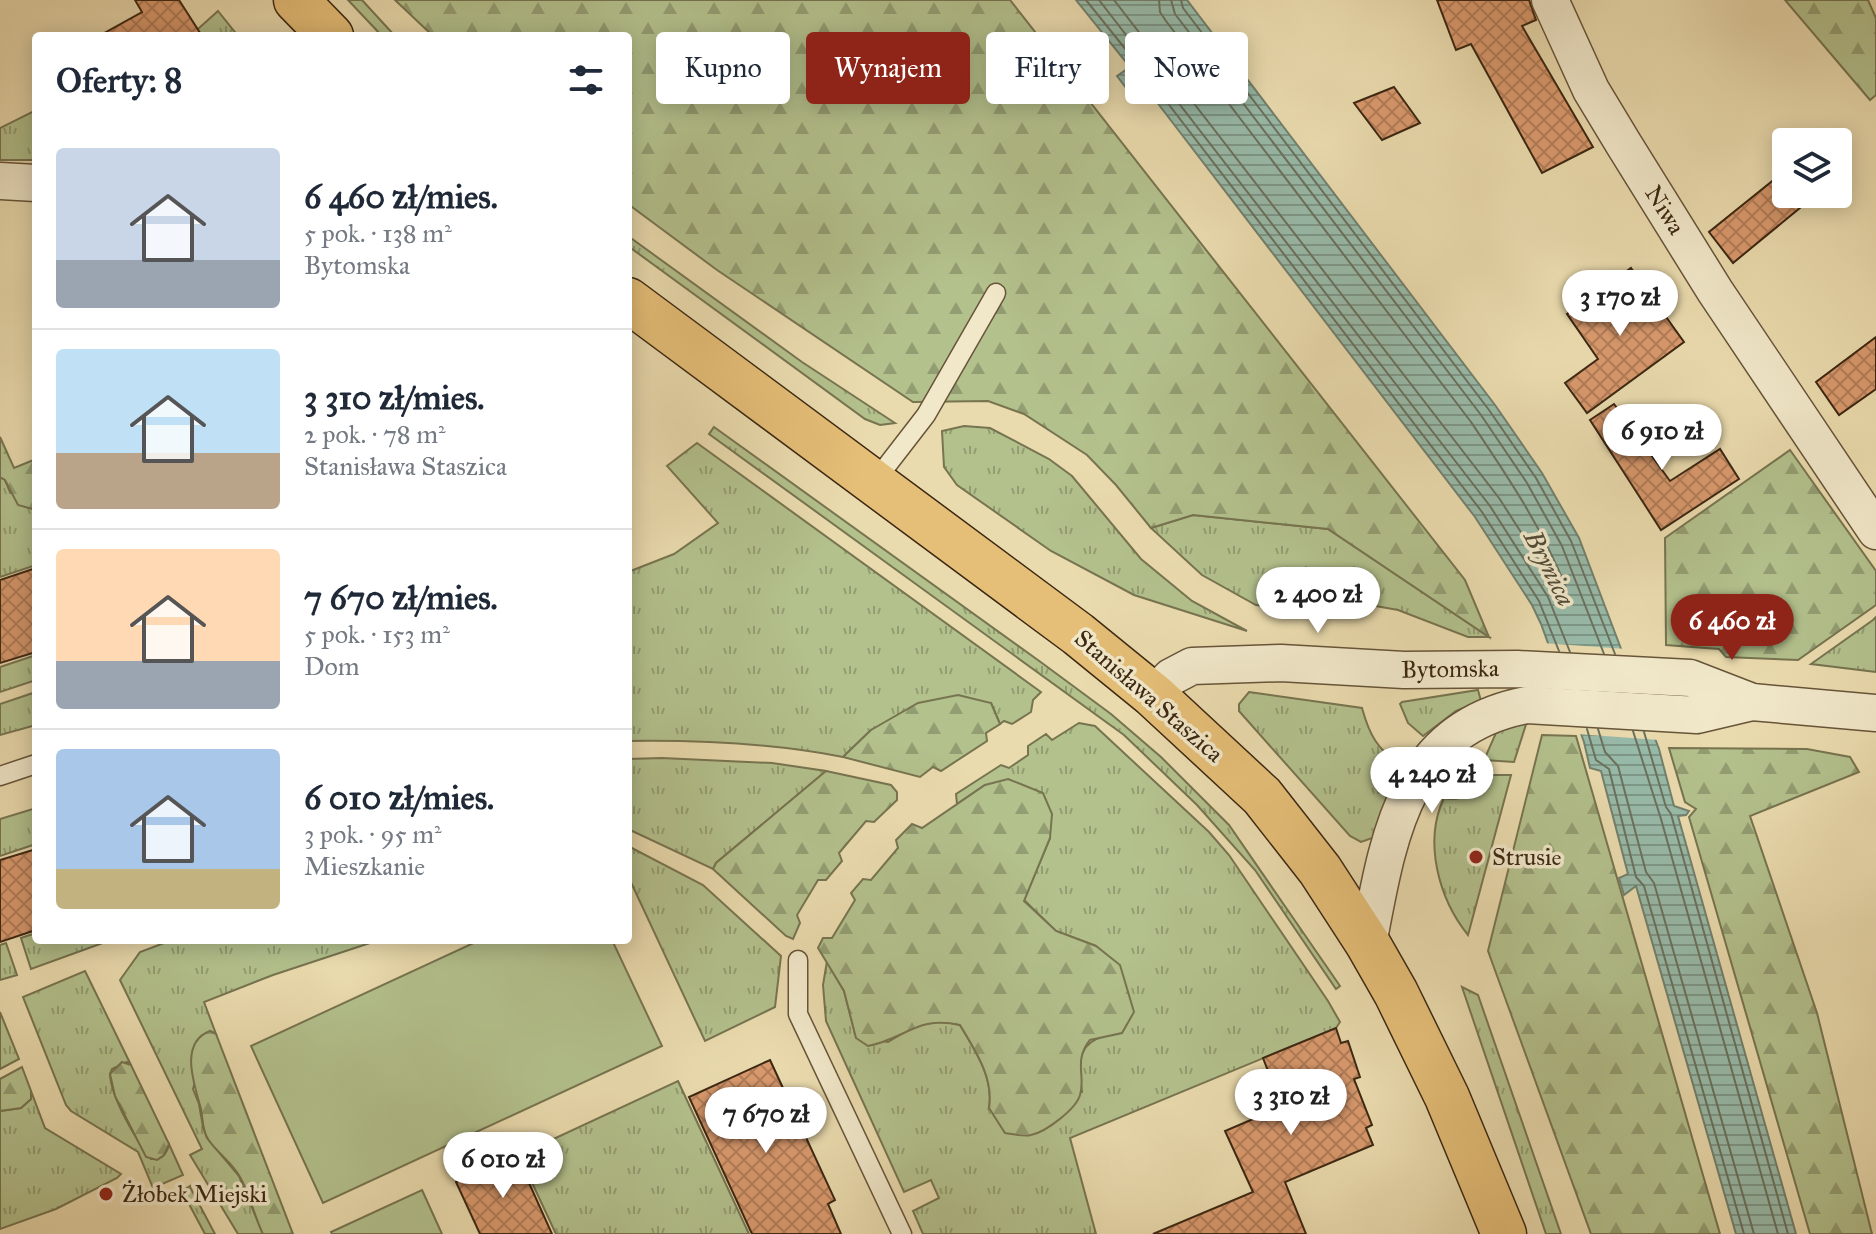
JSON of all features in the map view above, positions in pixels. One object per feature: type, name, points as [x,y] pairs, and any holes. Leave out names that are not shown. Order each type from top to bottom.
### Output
[{"type":"main road","points":[[296,0],[327,32]]},
{"type":"main road","name":"Stanisława Staszica","points":[[632,303],[1078,634],[1153,695],[1262,796],[1320,870],[1368,944],[1447,1097],[1504,1234]]},
{"type":"street","name":"Niwa","points":[[1550,0],[1591,90],[1623,143],[1715,291],[1876,531]]},
{"type":"street","points":[[0,181],[32,183]]},
{"type":"street","name":"Bytomska","points":[[1153,695],[1171,677],[1192,666],[1281,663],[1404,670],[1517,669],[1690,678],[1752,702],[1876,713]]},
{"type":"street","name":"Bytomska","points":[[1368,944],[1386,851],[1407,796],[1439,748],[1474,721],[1502,709],[1535,705],[1697,715],[1752,702]]},
{"type":"lane","points":[[875,481],[926,415],[996,293]]},
{"type":"lane","points":[[0,776],[32,765]]},
{"type":"lane","points":[[798,960],[798,1014],[902,1234]]},
{"type":"green space","points":[[348,0],[362,0],[391,32],[378,32]]},
{"type":"green space","points":[[395,0],[1010,0],[1035,32],[986,32],[986,104],[1092,104],[1465,580],[1489,637],[1328,529],[1193,515],[1151,528],[1087,455],[1024,414],[988,401],[913,402],[717,270],[632,207],[632,32],[429,32]]},
{"type":"green space","points":[[1785,0],[1868,0],[1876,18],[1876,95],[1870,100]]},
{"type":"green space","points":[[218,11],[235,32],[192,32]]},
{"type":"green space","points":[[32,112],[32,160],[0,160],[0,128]]},
{"type":"green space","points":[[632,239],[802,362],[895,423],[880,425],[865,419],[632,249]]},
{"type":"green space","points":[[964,426],[990,428],[1049,459],[1072,476],[1141,559],[1192,601],[1247,631],[1134,595],[1051,551],[957,485],[944,467],[942,431]]},
{"type":"green space","points":[[714,427],[1042,663],[1111,714],[1161,757],[1229,825],[1340,986],[1336,989],[1255,870],[1197,805],[1124,735],[709,434]]},
{"type":"green space","points":[[0,437],[14,468],[32,461],[32,509],[18,505],[5,480],[0,477]]},
{"type":"green space","points":[[697,443],[1041,692],[1033,700],[1031,712],[1012,724],[1004,721],[1000,724],[991,703],[871,730],[843,757],[736,743],[632,741],[632,570],[674,554],[718,523],[667,466]]},
{"type":"green space","points":[[1790,450],[1876,571],[1876,605],[1798,660],[1726,657],[1719,649],[1666,645],[1665,538]]},
{"type":"green space","points":[[0,477],[5,480],[10,492],[32,507],[32,566],[0,577]]},
{"type":"green space","points":[[1193,515],[1328,529],[1489,637],[1468,637],[1398,610],[1342,600],[1304,611],[1256,605],[1202,575],[1151,528]]},
{"type":"green space","points":[[1876,617],[1876,672],[1811,664],[1873,620]]},
{"type":"green space","points":[[32,656],[32,681],[0,692],[0,667]]},
{"type":"green space","points":[[1478,690],[1481,701],[1456,711],[1423,736],[1408,723],[1400,704],[1402,702]]},
{"type":"green space","points":[[1249,692],[1362,708],[1375,741],[1400,766],[1378,836],[1361,842],[1350,836],[1239,711],[1239,704]]},
{"type":"green space","points":[[32,693],[32,726],[0,735],[0,704]]},
{"type":"green space","points":[[958,695],[991,703],[1000,724],[986,733],[987,741],[941,771],[933,767],[920,777],[843,757],[871,730],[918,703]]},
{"type":"green space","points":[[1529,715],[1514,762],[1484,760],[1499,726]]},
{"type":"green space","points":[[1079,723],[1095,726],[1209,832],[1229,855],[1340,1022],[1336,1028],[1070,1138],[1096,1234],[923,1234],[913,1211],[939,1198],[931,1180],[904,1192],[826,1021],[823,985],[827,961],[844,991],[856,1037],[888,1042],[915,1026],[941,1021],[960,1025],[986,1075],[989,1108],[1082,1092],[1081,1057],[1088,1044],[1105,1036],[1096,946],[1056,931],[1024,900],[1050,838],[985,785],[957,804],[956,794],[1001,765],[1009,768],[1028,755],[1028,746],[1046,734],[1052,740]]},
{"type":"green space","points":[[1542,735],[1576,736],[1720,1234],[1591,1234],[1488,951]]},
{"type":"green space","points":[[1669,748],[1807,749],[1850,757],[1859,772],[1750,816],[1817,1013],[1872,1234],[1810,1234],[1689,817],[1696,809],[1685,802]]},
{"type":"green space","points":[[632,759],[772,763],[826,771],[716,863],[713,869],[632,831]]},
{"type":"green space","points":[[826,771],[891,785],[897,792],[897,800],[874,822],[866,821],[839,853],[842,861],[826,880],[818,880],[797,915],[800,923],[793,939],[713,869],[716,863]]},
{"type":"green space","points":[[1479,775],[1511,775],[1468,935],[1449,905],[1442,887],[1437,870],[1435,833],[1444,798],[1462,797]]},
{"type":"green space","points":[[1008,779],[1043,793],[1052,814],[1050,838],[1024,901],[1056,931],[1096,946],[1120,965],[1134,1012],[1122,1033],[1090,1040],[1082,1055],[1081,1088],[1077,1101],[1052,1125],[1028,1136],[1005,1133],[989,1108],[986,1075],[960,1025],[922,1025],[868,1046],[856,1038],[844,991],[818,948],[823,938],[832,938],[855,900],[851,893],[863,879],[871,880],[898,848],[896,840],[912,824],[922,828],[985,785]]},
{"type":"green space","points":[[32,809],[32,845],[0,856],[0,819]]},
{"type":"green space","points":[[632,848],[703,885],[781,956],[775,1007],[705,1041],[632,885]]},
{"type":"green space","points":[[32,934],[32,944],[100,944],[31,969],[21,938]]},
{"type":"green space","points":[[6,943],[17,975],[0,980],[0,945]]},
{"type":"green space","points":[[161,944],[367,944],[204,1002],[216,1034],[210,1031],[193,1089],[207,1138],[239,1176],[263,1234],[238,1234],[190,1155],[202,1149],[120,980],[140,952]]},
{"type":"green space","points":[[471,944],[614,944],[662,1046],[323,1203],[251,1046]]},
{"type":"green space","points":[[85,971],[131,1065],[127,1062],[112,1069],[110,1074],[119,1106],[151,1159],[163,1156],[169,1144],[183,1175],[153,1188],[138,1152],[66,1105],[23,997]]},
{"type":"green space","points":[[1462,987],[1478,995],[1561,1234],[1546,1234]]},
{"type":"green space","points":[[0,1012],[19,1059],[0,1069]]},
{"type":"green space","points":[[210,1031],[216,1034],[293,1234],[263,1234],[240,1177],[206,1136],[191,1066],[194,1045]]},
{"type":"green space","points":[[122,1062],[131,1065],[169,1144],[164,1155],[157,1160],[146,1157],[115,1096],[110,1074]]},
{"type":"green space","points":[[22,1067],[31,1099],[21,1108],[0,1111],[0,1079]]},
{"type":"green space","points":[[678,1081],[749,1234],[556,1234],[519,1155]]},
{"type":"green space","points":[[31,1091],[45,1128],[121,1174],[56,1209],[0,1229],[0,1111],[21,1108],[31,1099]]},
{"type":"green space","points":[[190,1186],[215,1234],[205,1234],[182,1191]]},
{"type":"green space","points":[[422,1190],[442,1234],[331,1232]]},
{"type":"water","points":[[1076,0],[1187,0],[1211,32],[1125,32],[1125,61],[1109,41],[1109,32],[1102,32]]},
{"type":"water","points":[[1125,70],[1125,86],[1117,76]]},
{"type":"water","name":"Brynica","points":[[1248,80],[1495,405],[1542,473],[1579,538],[1659,749],[1674,806],[1689,811],[1686,815],[1678,816],[1796,1234],[1736,1234],[1636,886],[1624,895],[1619,878],[1628,874],[1601,771],[1590,768],[1584,742],[1532,605],[1475,517],[1158,104],[1248,104]]},
{"type":"pier","points":[[1543,643],[1626,649],[1659,740],[1577,734]]},
{"type":"building","points":[[135,0],[179,0],[199,32],[106,32],[142,12]]},
{"type":"building","points":[[1437,0],[1529,0],[1536,20],[1522,26],[1593,147],[1542,173],[1471,44],[1456,50]]},
{"type":"building","points":[[1394,87],[1420,123],[1382,140],[1354,103]]},
{"type":"building","points":[[1772,181],[1772,208],[1800,208],[1733,263],[1709,232]]},
{"type":"building","points":[[1631,268],[1684,342],[1587,413],[1565,383],[1598,359],[1567,314]]},
{"type":"building","points":[[1876,337],[1876,389],[1839,415],[1816,382]]},
{"type":"building","points":[[1614,404],[1670,481],[1720,449],[1739,479],[1661,530],[1590,420]]},
{"type":"building","points":[[32,569],[32,653],[0,663],[0,580]]},
{"type":"building","points":[[32,850],[32,931],[0,942],[0,860]]},
{"type":"building","points":[[1336,1028],[1341,1043],[1348,1041],[1360,1077],[1354,1079],[1372,1125],[1366,1128],[1373,1145],[1285,1182],[1306,1234],[1153,1234],[1253,1192],[1225,1131],[1274,1110],[1262,1079],[1270,1076],[1263,1058]]},
{"type":"building","points":[[770,1060],[835,1200],[828,1204],[841,1234],[752,1234],[689,1097]]},
{"type":"building","points":[[516,1154],[552,1234],[480,1234],[456,1182]]},
{"type":"place","name":"Strusie","points":[[1476,857]]},
{"type":"place","name":"Żłobek Miejski","points":[[106,1194]]}]
